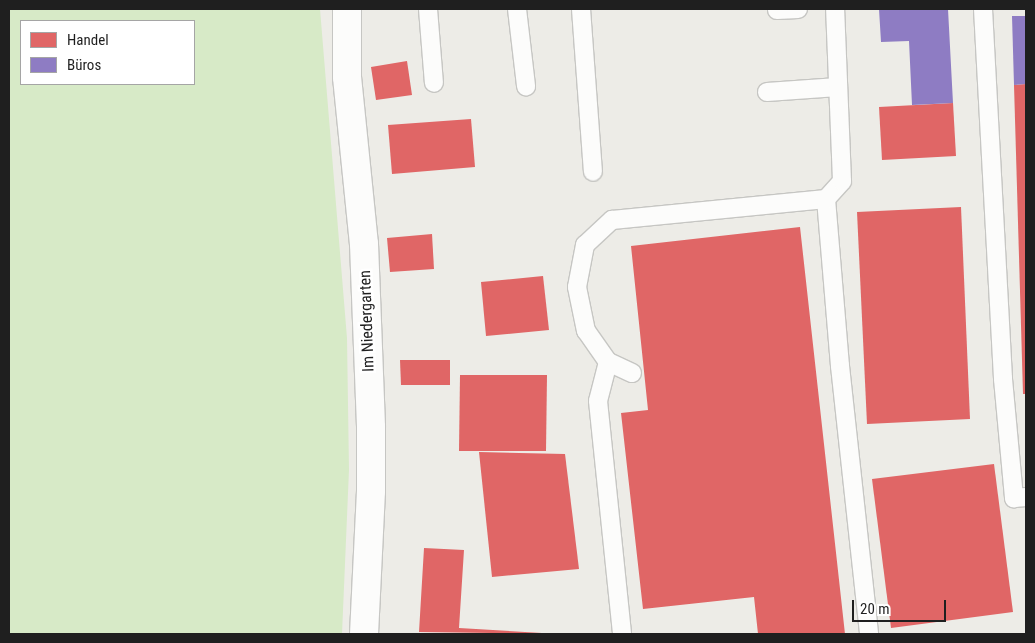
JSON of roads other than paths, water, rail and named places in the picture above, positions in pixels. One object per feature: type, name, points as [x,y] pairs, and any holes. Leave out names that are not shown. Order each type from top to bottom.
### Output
[{"type":"street","name":"Im Niedergarten","points":[[347,9],[347,77],[364,244],[371,428],[371,491],[364,634]]},
{"type":"lane","points":[[428,9],[434,83]]},
{"type":"lane","points":[[516,9],[526,86]]},
{"type":"lane","points":[[581,9],[593,172]]},
{"type":"lane","points":[[777,10],[798,9]]},
{"type":"lane","points":[[632,373],[608,362],[586,331],[577,287],[586,244],[612,220],[826,199],[842,181],[835,9]]},
{"type":"lane","points":[[983,9],[1004,389],[1014,498],[1026,497]]},
{"type":"lane","points":[[767,92],[838,87]]},
{"type":"lane","points":[[826,199],[840,366],[869,634]]},
{"type":"lane","points":[[608,362],[598,401],[622,634]]}]
